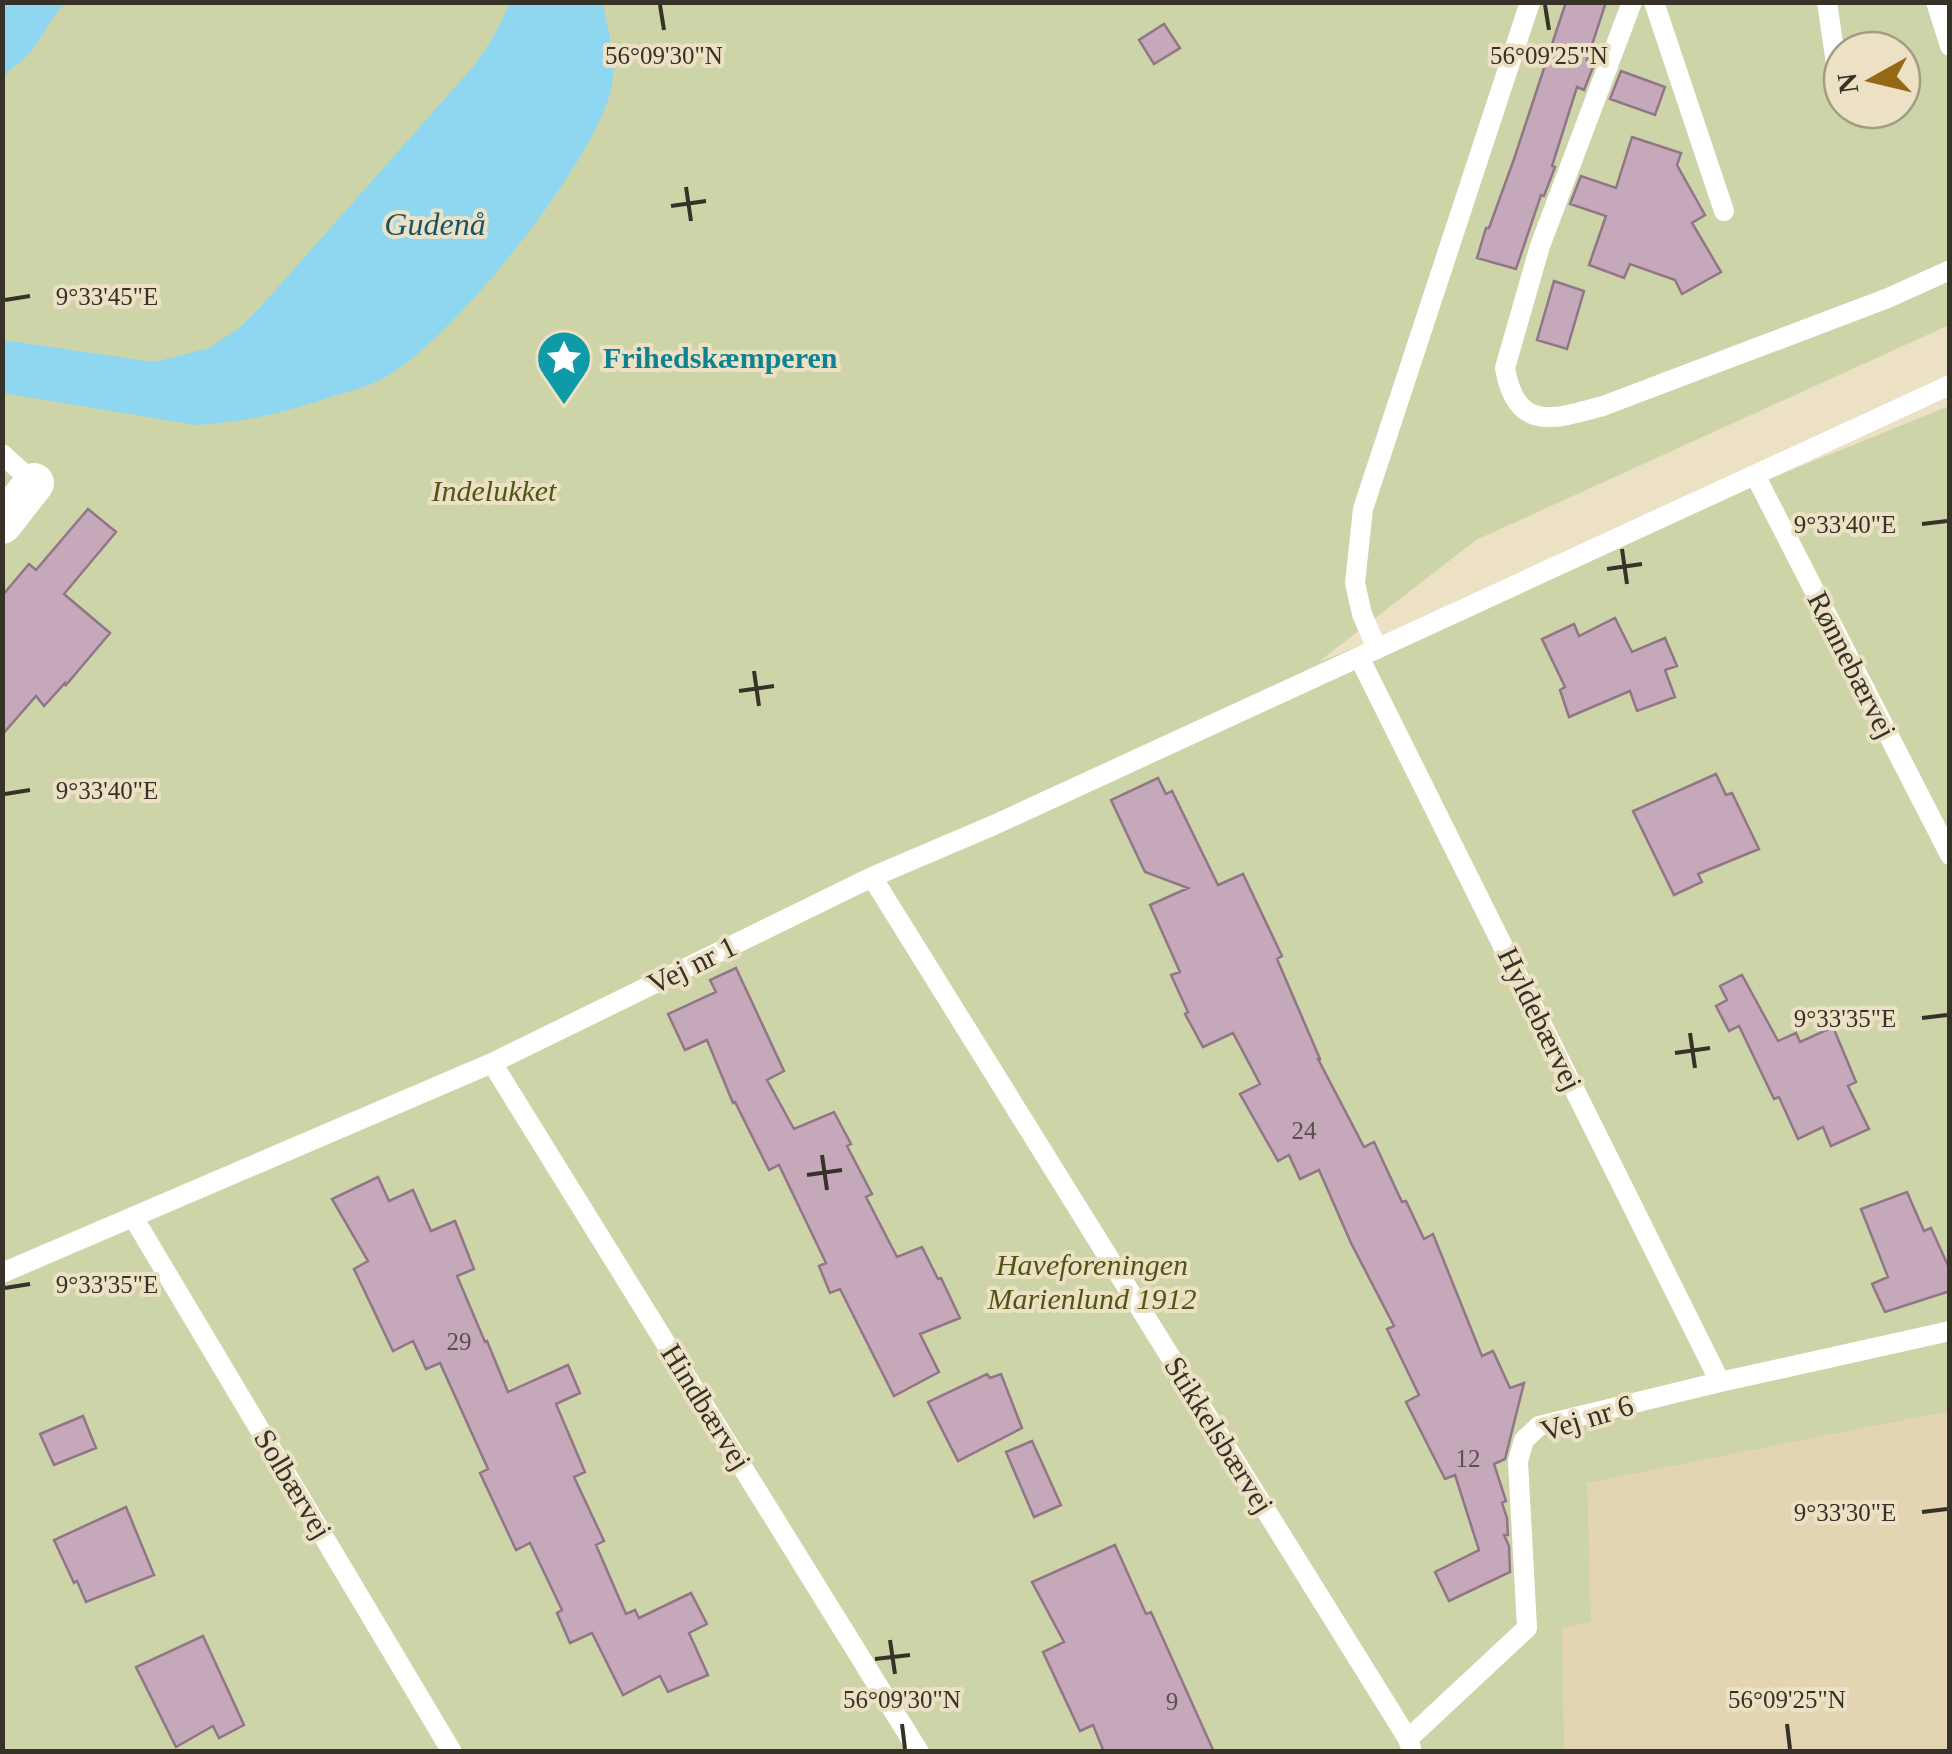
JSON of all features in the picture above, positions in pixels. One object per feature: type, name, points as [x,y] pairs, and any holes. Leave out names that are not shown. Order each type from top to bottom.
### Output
[{"type":"street","points":[[2,524],[34,483]]},
{"type":"lane","name":"Hyldebærvej","points":[[1530,2],[1363,509],[1355,583],[1368,653],[1720,1382]]},
{"type":"lane","points":[[1632,2],[1540,246],[1505,368],[1508,387],[1524,411],[1543,417],[1568,416],[1602,406],[1888,298],[1950,270]]},
{"type":"lane","points":[[1654,2],[1724,211]]},
{"type":"lane","points":[[1827,2],[1831,30]]},
{"type":"lane","points":[[1936,2],[1950,46]]},
{"type":"lane","name":"Vej nr 1","points":[[2,1273],[492,1063],[872,876],[994,824],[1950,384]]},
{"type":"lane","points":[[2,454],[34,483]]},
{"type":"lane","name":"Rønnebærvej","points":[[1754,476],[1950,855]]},
{"type":"lane","name":"Stikkelsbærvej","points":[[872,876],[1410,1746]]},
{"type":"lane","name":"Hindbærvej","points":[[492,1063],[919,1752]]},
{"type":"lane","name":"Solbærvej","points":[[133,1217],[452,1752]]},
{"type":"lane","name":"Vej nr 6","points":[[1410,1746],[1527,1628],[1518,1461],[1524,1440],[1539,1426],[1950,1332]]},
{"type":"shaded area","points":[[1949,1351],[1949,1751],[1450,1752],[1530,1458]]},
{"type":"green space","points":[[67,2],[1949,3],[1949,325],[1476,540],[1317,663],[1949,406],[1949,1411],[1587,1483],[1591,1622],[1562,1628],[1564,1751],[3,1751],[2,77],[41,39],[49,19]]},
{"type":"water","points":[[3,2],[67,3],[30,53],[3,77]]},
{"type":"water","name":"Gudenå","points":[[509,3],[603,3],[613,59],[610,93],[576,164],[547,207],[478,294],[409,361],[358,389],[285,411],[214,424],[196,425],[3,393],[3,340],[154,362],[209,348],[239,328],[471,69],[493,37]]},
{"type":"building","points":[[1566,2],[1606,2],[1587,60],[1595,62],[1584,90],[1577,87],[1552,166],[1555,167],[1544,196],[1541,195],[1516,269],[1477,258]]},
{"type":"building","points":[[1164,24],[1180,48],[1154,64],[1139,40]]},
{"type":"building","points":[[1621,71],[1665,87],[1655,115],[1610,99]]},
{"type":"building","points":[[1632,137],[1681,153],[1677,165],[1705,215],[1692,223],[1721,272],[1682,294],[1675,280],[1630,264],[1624,278],[1589,265],[1606,216],[1570,204],[1581,176],[1616,188]]},
{"type":"building","points":[[1554,281],[1584,291],[1567,349],[1537,340]]},
{"type":"building","points":[[88,509],[116,532],[64,594],[110,633],[44,706],[36,696],[2,735],[2,596],[29,564],[36,570]]},
{"type":"building","points":[[1615,618],[1632,652],[1665,638],[1677,666],[1665,670],[1675,697],[1637,711],[1630,691],[1569,717],[1560,690],[1565,687],[1542,639],[1574,624],[1579,636]]},
{"type":"building","points":[[1716,774],[1726,795],[1732,793],[1759,849],[1698,874],[1702,882],[1674,895],[1633,811]]},
{"type":"building","points":[[1158,778],[1166,794],[1172,791],[1218,885],[1243,874],[1282,956],[1277,959],[1318,1059],[1364,1147],[1374,1142],[1424,1239],[1433,1234],[1482,1356],[1493,1351],[1510,1388],[1524,1383],[1505,1459],[1494,1464],[1506,1501],[1502,1503],[1507,1518],[1508,1535],[1504,1535],[1509,1546],[1510,1572],[1449,1601],[1435,1572],[1479,1550],[1455,1475],[1445,1479],[1406,1402],[1419,1395],[1387,1329],[1394,1326],[1319,1170],[1300,1179],[1289,1155],[1278,1161],[1240,1094],[1260,1084],[1233,1033],[1203,1047],[1185,1014],[1188,1012],[1171,975],[1180,972],[1150,905],[1188,888],[1145,872],[1111,800]]},
{"type":"building","points":[[736,968],[784,1071],[767,1080],[794,1129],[834,1112],[872,1194],[866,1197],[897,1257],[922,1247],[960,1318],[920,1334],[939,1372],[894,1396],[840,1289],[830,1293],[819,1266],[826,1263],[779,1165],[769,1170],[733,1103],[707,1040],[685,1050],[668,1014],[716,992],[710,980]]},
{"type":"building","points":[[1742,975],[1778,1041],[1796,1033],[1800,1042],[1833,1027],[1856,1082],[1848,1086],[1869,1129],[1831,1146],[1823,1127],[1798,1139],[1739,1026],[1729,1031],[1716,1006],[1727,1000],[1720,986]]},
{"type":"building","points":[[378,1177],[389,1201],[413,1190],[431,1231],[455,1221],[474,1269],[457,1276],[508,1392],[568,1365],[580,1393],[556,1404],[585,1472],[574,1477],[604,1541],[596,1545],[626,1614],[635,1610],[639,1618],[691,1593],[707,1624],[689,1633],[708,1675],[668,1692],[660,1676],[623,1695],[592,1633],[570,1643],[557,1613],[562,1610],[530,1543],[516,1550],[480,1473],[488,1469],[440,1363],[426,1369],[413,1341],[393,1351],[354,1269],[368,1261],[332,1199]]},
{"type":"building","points":[[1907,1192],[1924,1231],[1931,1228],[1950,1270],[1950,1291],[1885,1312],[1872,1284],[1888,1277],[1861,1209]]},
{"type":"building","points":[[987,1374],[990,1378],[1001,1374],[1022,1428],[958,1461],[928,1402]]},
{"type":"building","points":[[83,1416],[96,1448],[54,1465],[40,1434]]},
{"type":"building","points":[[1032,1441],[1061,1505],[1034,1517],[1006,1452]]},
{"type":"building","points":[[126,1507],[154,1575],[86,1602],[54,1540]]},
{"type":"building","points":[[1115,1545],[1146,1614],[1151,1612],[1214,1752],[1104,1752],[1093,1725],[1080,1731],[1043,1652],[1064,1642],[1032,1582]]},
{"type":"building","points":[[203,1636],[244,1725],[219,1738],[213,1726],[176,1747],[136,1667]]},
{"type":"place","name":"Frihedskæmperen","points":[[564,407]]},
{"type":"park label","name":"Indelukket","points":[[494,491]]},
{"type":"park label","name":"Haveforeningen Marienlund 1912","points":[[1092,1282]]}]
